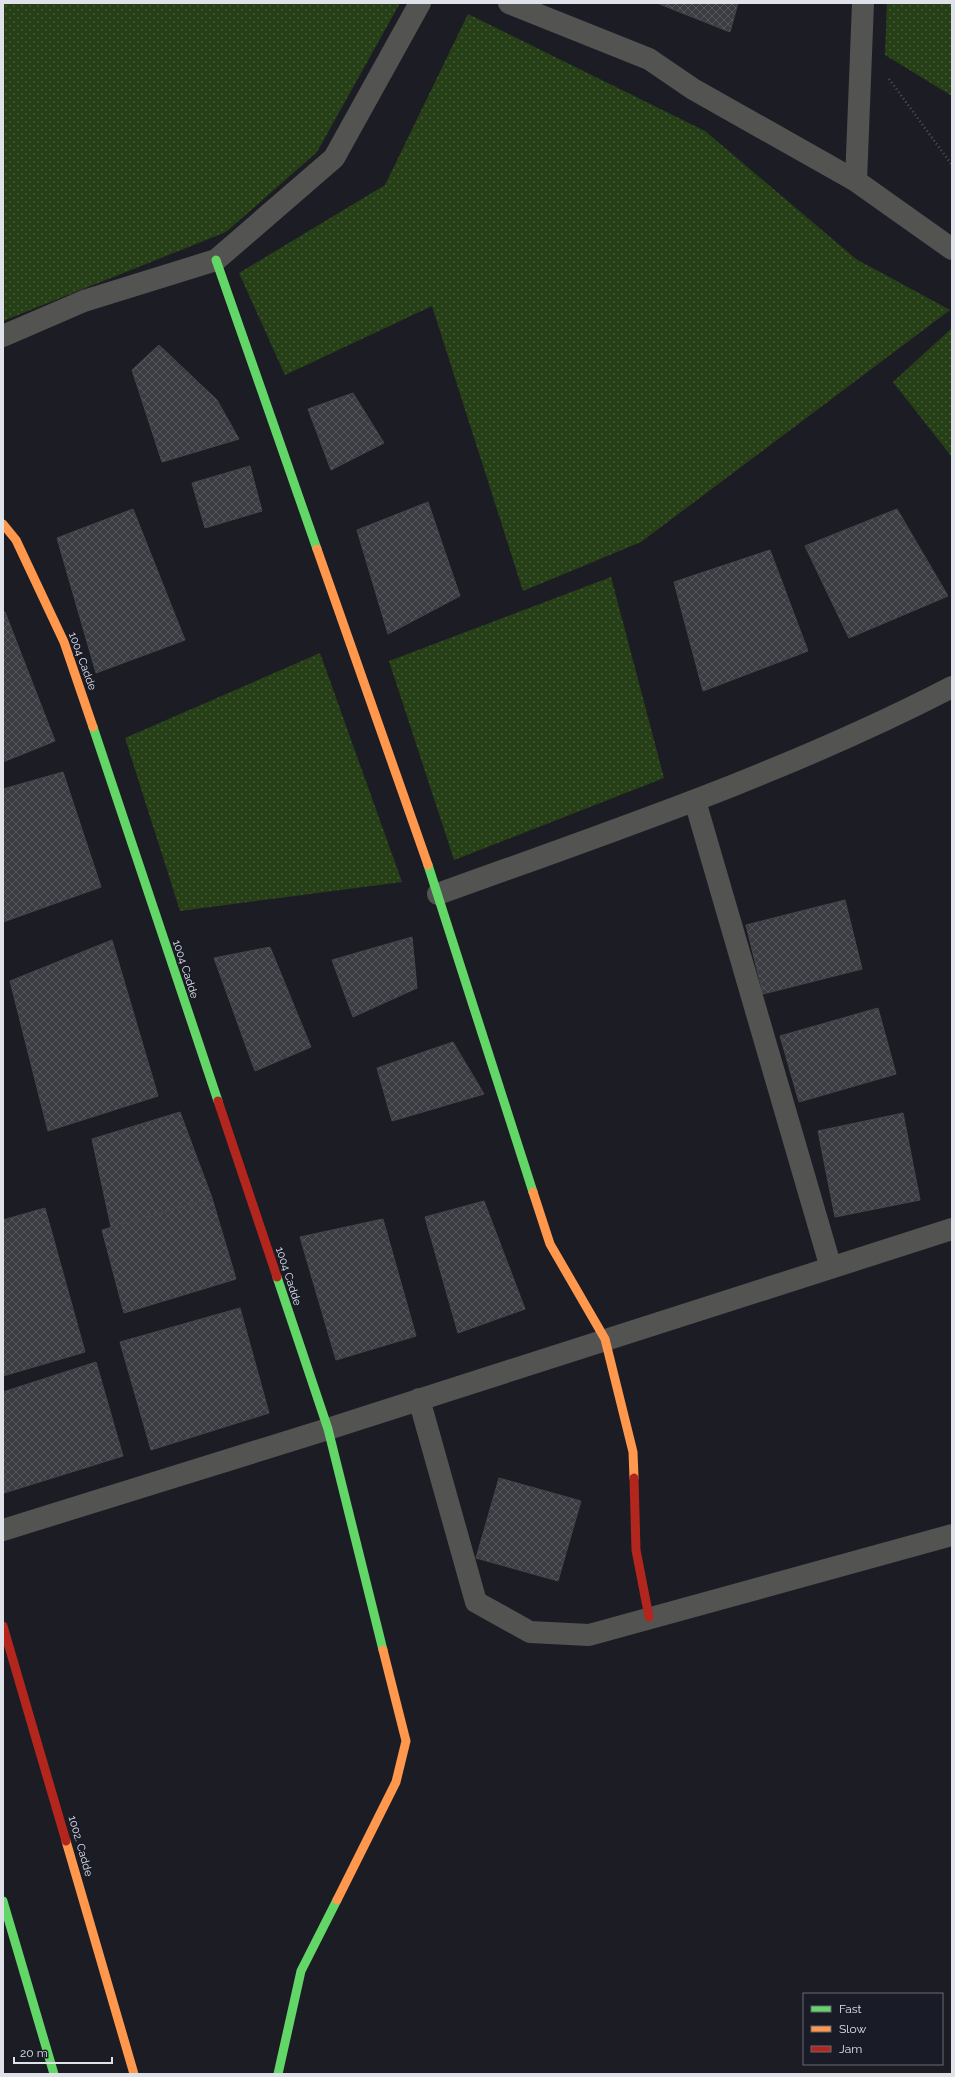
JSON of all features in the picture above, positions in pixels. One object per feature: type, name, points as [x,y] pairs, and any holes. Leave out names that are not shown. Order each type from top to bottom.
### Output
[{"type":"street","points":[[3,336],[84,301],[216,260],[334,158],[420,3]]},
{"type":"street","points":[[509,3],[649,59],[693,89],[856,181],[952,249]]},
{"type":"street","points":[[856,181],[863,3]]},
{"type":"street","points":[[216,260],[438,894],[550,1244],[605,1340],[633,1452],[636,1550],[649,1617]]},
{"type":"street","name":"1004 Cadde","points":[[3,524],[16,540],[64,642],[328,1429],[406,1741],[396,1782],[301,1971],[278,2074]]},
{"type":"street","points":[[438,894],[695,801],[887,720],[952,687]]},
{"type":"street","points":[[695,801],[831,1268]]},
{"type":"street","points":[[3,1530],[328,1429],[952,1229]]},
{"type":"street","points":[[419,1399],[476,1602],[530,1632],[589,1635],[649,1617],[952,1535]]},
{"type":"street","name":"1002. Cadde","points":[[3,1626],[134,2074]]},
{"type":"street","points":[[3,1901],[54,2074]]},
{"type":"path","points":[[888,78],[952,165]]},
{"type":"green space","points":[[3,3],[400,3],[317,152],[226,232],[3,321]]},
{"type":"green space","points":[[887,3],[952,3],[952,96],[885,55]]},
{"type":"green space","points":[[468,14],[705,131],[856,259],[950,310],[641,542],[523,591],[432,306],[285,375],[239,273],[385,185]]},
{"type":"green space","points":[[952,328],[952,457],[893,382]]},
{"type":"green space","points":[[611,577],[664,778],[454,860],[389,661]]},
{"type":"green space","points":[[320,653],[402,882],[180,911],[125,738]]},
{"type":"building","points":[[657,3],[738,3],[730,32]]},
{"type":"building","points":[[159,345],[217,400],[239,439],[162,462],[132,370]]},
{"type":"building","points":[[353,393],[384,443],[331,470],[308,409]]},
{"type":"building","points":[[250,466],[262,511],[205,528],[192,483]]},
{"type":"building","points":[[428,502],[460,596],[388,634],[357,530]]},
{"type":"building","points":[[133,509],[185,640],[96,673],[57,538]]},
{"type":"building","points":[[897,509],[948,596],[849,638],[805,546]]},
{"type":"building","points":[[770,550],[808,651],[703,691],[674,582]]},
{"type":"building","points":[[3,612],[5,612],[55,741],[3,762]]},
{"type":"building","points":[[63,772],[101,887],[3,922],[3,789]]},
{"type":"building","points":[[845,900],[862,969],[763,994],[746,925]]},
{"type":"building","points":[[412,937],[417,988],[353,1017],[332,960]]},
{"type":"building","points":[[112,940],[158,1096],[48,1131],[10,981]]},
{"type":"building","points":[[270,947],[311,1047],[255,1071],[214,958]]},
{"type":"building","points":[[878,1008],[896,1074],[799,1102],[780,1036]]},
{"type":"building","points":[[453,1042],[484,1094],[392,1121],[377,1068]]},
{"type":"building","points":[[180,1112],[212,1198],[111,1227],[92,1139]]},
{"type":"building","points":[[903,1113],[920,1200],[835,1217],[818,1131]]},
{"type":"building","points":[[212,1198],[236,1279],[124,1313],[102,1230]]},
{"type":"building","points":[[484,1201],[525,1309],[458,1333],[425,1217]]},
{"type":"building","points":[[45,1208],[85,1352],[3,1376],[3,1220]]},
{"type":"building","points":[[383,1219],[416,1336],[336,1360],[300,1237]]},
{"type":"building","points":[[240,1308],[269,1413],[151,1450],[120,1342]]},
{"type":"building","points":[[96,1362],[123,1456],[4,1493],[3,1392]]},
{"type":"building","points":[[499,1478],[581,1501],[558,1581],[476,1558]]},
{"type":"traffic: fast","points":[[216,260],[317,549]]},
{"type":"traffic: fast","points":[[93,727],[218,1101]]},
{"type":"traffic: fast","points":[[428,865],[533,1192]]},
{"type":"traffic: fast","points":[[277,1277],[328,1429],[383,1650]]},
{"type":"traffic: fast","points":[[278,2074],[301,1971],[337,1900]]},
{"type":"traffic: fast","points":[[3,1901],[54,2074]]},
{"type":"traffic: slow","points":[[3,524],[16,540],[64,642],[93,727]]},
{"type":"traffic: slow","points":[[317,549],[428,865]]},
{"type":"traffic: slow","points":[[533,1192],[550,1244],[605,1339],[633,1452],[634,1478]]},
{"type":"traffic: slow","points":[[337,1900],[396,1782],[406,1741],[383,1650]]},
{"type":"traffic: slow","points":[[66,1841],[134,2074]]},
{"type":"traffic: jam","points":[[218,1101],[277,1277]]},
{"type":"traffic: jam","points":[[634,1478],[636,1550],[649,1617]]},
{"type":"traffic: jam","points":[[3,1626],[66,1841]]}]
